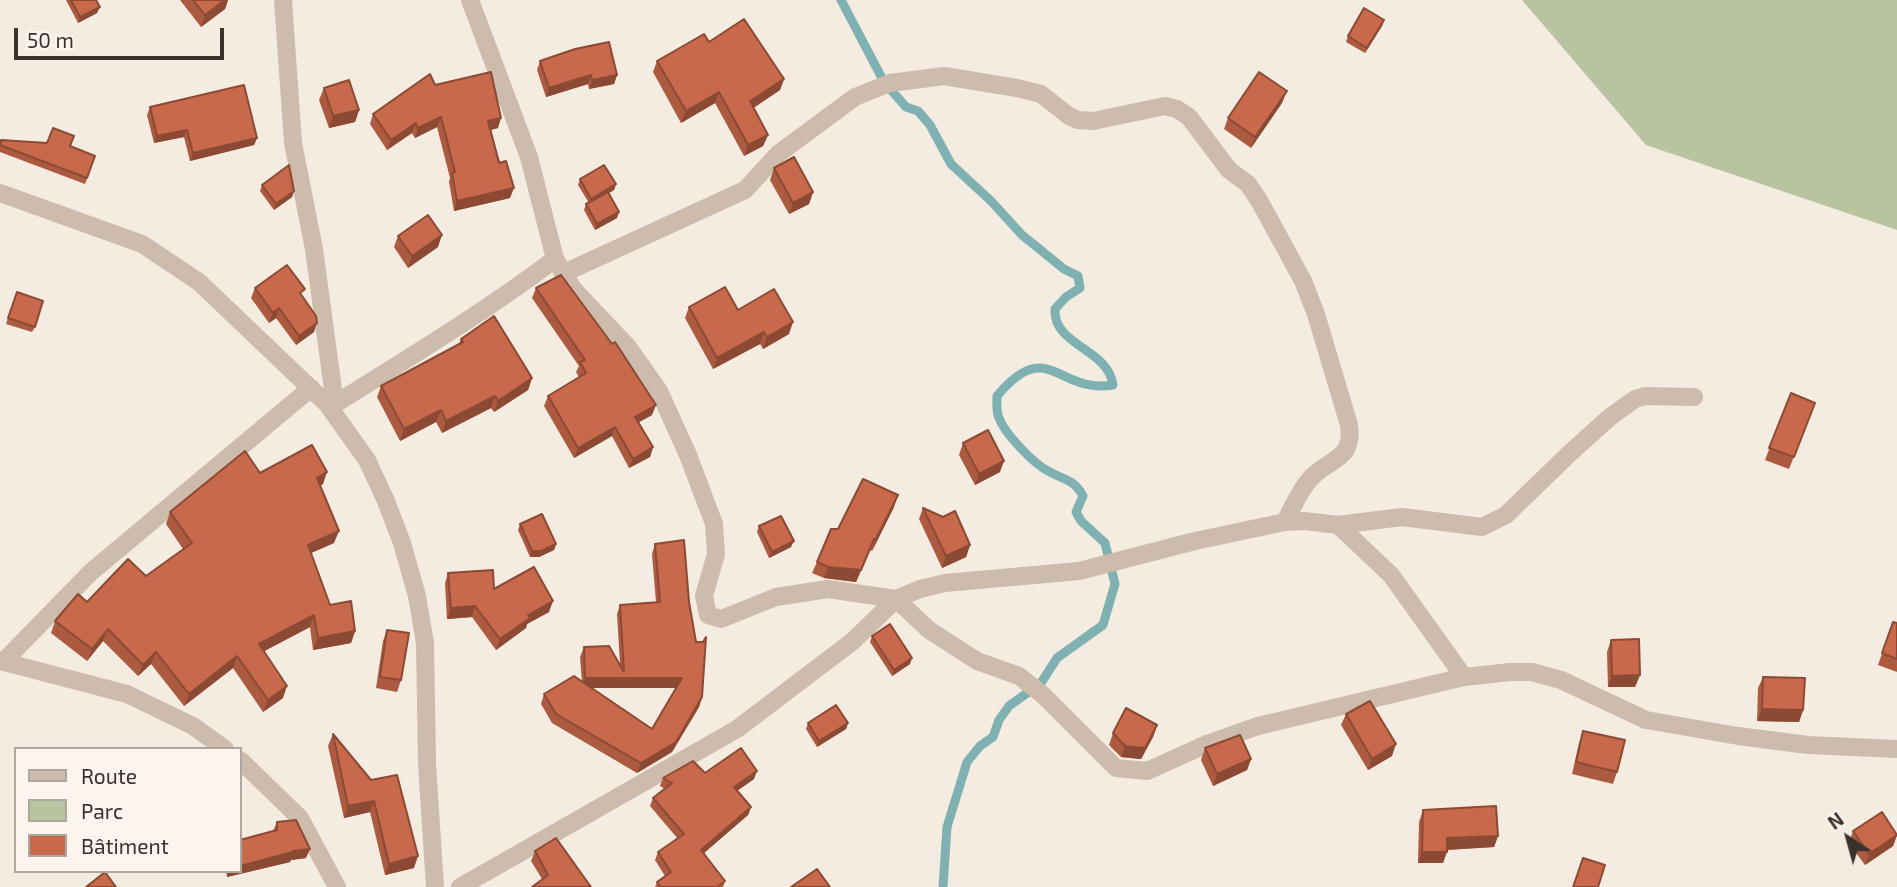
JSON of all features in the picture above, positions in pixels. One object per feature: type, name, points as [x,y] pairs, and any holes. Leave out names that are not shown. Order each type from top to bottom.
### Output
[{"type":"street","points":[[275,0],[286,22]]},
{"type":"street","points":[[283,0],[293,143],[314,250],[331,404]]},
{"type":"street","points":[[470,0],[529,157],[559,266],[588,305],[628,346],[659,391],[688,455],[714,524],[716,554],[705,596],[708,614],[721,619],[776,597],[828,589],[896,599],[929,629],[977,661],[1019,676],[1043,695],[1116,768],[1147,771],[1207,744],[1258,726],[1464,677],[1510,671],[1532,672],[1560,680],[1646,720],[1808,745],[1897,750]]},
{"type":"street","points":[[331,404],[559,266],[745,190],[778,154],[855,97],[890,83],[944,76],[1041,94],[1069,116],[1079,120],[1093,121],[1164,106],[1177,109],[1189,117],[1229,170],[1248,184],[1261,202],[1303,281],[1316,314],[1351,440],[1347,450],[1313,475],[1302,488],[1285,522]]},
{"type":"street","points":[[0,193],[142,244],[199,282],[331,404],[372,470],[402,543],[416,596],[425,643],[427,764],[435,887]]},
{"type":"street","points":[[2,662],[91,572],[311,388]]},
{"type":"street","points":[[460,887],[737,729],[853,641],[896,599],[920,589],[945,583],[1079,571],[1195,541],[1285,522],[1338,525],[1402,517],[1482,527],[1506,515],[1600,426],[1635,399],[1645,396],[1694,397]]},
{"type":"street","points":[[1338,525],[1391,575],[1464,677]]},
{"type":"street","points":[[2,662],[127,694],[193,726],[222,747]]},
{"type":"street","points":[[242,762],[300,818],[337,887]]},
{"type":"green space","points":[[1522,0],[1897,0],[1897,230],[1646,145]]},
{"type":"building","points":[[71,0],[96,0],[100,7],[80,17]]},
{"type":"building","points":[[193,0],[225,0],[205,15]]},
{"type":"building","points":[[1364,8],[1384,20],[1367,48],[1348,36]]},
{"type":"building","points":[[744,19],[784,79],[750,101],[768,135],[748,145],[719,92],[686,111],[657,61],[704,34],[709,42]]},
{"type":"building","points":[[609,42],[617,75],[592,80],[591,75],[549,88],[540,61],[575,49]]},
{"type":"building","points":[[491,72],[501,118],[488,121],[499,163],[506,161],[514,188],[457,201],[452,173],[455,172],[441,117],[418,128],[416,123],[391,140],[373,114],[430,74],[435,85]]},
{"type":"building","points":[[1259,72],[1287,91],[1255,137],[1228,118]]},
{"type":"building","points":[[349,80],[359,110],[333,116],[324,88]]},
{"type":"building","points":[[244,85],[257,138],[193,153],[187,130],[157,136],[150,107]]},
{"type":"building","points":[[53,128],[74,136],[70,146],[95,156],[87,178],[0,145],[1,140],[47,143]]},
{"type":"building","points":[[794,157],[813,192],[793,203],[774,168]]},
{"type":"building","points":[[289,165],[294,191],[276,204],[262,185]]},
{"type":"building","points":[[604,165],[616,184],[591,199],[580,179]]},
{"type":"building","points":[[608,192],[619,212],[597,224],[586,204]]},
{"type":"building","points":[[428,215],[442,235],[412,256],[398,236]]},
{"type":"building","points":[[287,265],[305,289],[300,293],[316,316],[317,323],[299,336],[279,308],[273,313],[255,288]]},
{"type":"building","points":[[561,275],[612,344],[615,342],[656,405],[635,417],[653,447],[633,459],[615,427],[578,448],[548,396],[586,373],[580,362],[585,360],[536,288]]},
{"type":"building","points":[[725,287],[738,310],[774,289],[793,322],[767,337],[764,332],[717,358],[689,307]]},
{"type":"building","points":[[17,292],[43,301],[35,327],[8,318]]},
{"type":"building","points":[[494,316],[532,378],[498,401],[495,396],[446,421],[441,410],[404,429],[381,386],[463,342],[461,339]]},
{"type":"building","points":[[1791,393],[1815,403],[1794,457],[1769,448]]},
{"type":"building","points":[[988,430],[1004,461],[979,474],[963,443]]},
{"type":"building","points":[[312,445],[327,472],[317,478],[339,531],[308,545],[330,605],[351,601],[355,631],[318,638],[314,615],[259,644],[287,686],[268,700],[237,656],[189,694],[156,652],[143,665],[108,629],[92,649],[55,621],[78,594],[87,602],[128,559],[146,576],[192,543],[170,512],[245,451],[260,473]]},
{"type":"building","points":[[863,479],[898,495],[861,570],[828,567],[817,562],[831,529],[838,529]]},
{"type":"building","points":[[923,508],[943,517],[955,511],[970,545],[946,556]]},
{"type":"building","points":[[542,514],[556,544],[541,551],[532,551],[520,524]]},
{"type":"building","points":[[781,516],[794,541],[772,552],[759,526]]},
{"type":"building","points":[[684,540],[689,602],[696,642],[703,642],[706,637],[702,697],[676,742],[641,763],[556,714],[544,694],[574,676],[652,729],[682,678],[585,678],[584,647],[609,646],[624,672],[620,605],[660,602],[655,544]]},
{"type":"building","points":[[534,567],[553,601],[528,615],[530,618],[500,639],[475,606],[451,608],[448,573],[493,570],[494,589]]},
{"type":"building","points":[[1893,622],[1897,623],[1897,659],[1882,653]]},
{"type":"building","points":[[890,624],[912,658],[894,670],[872,636]]},
{"type":"building","points":[[387,630],[409,633],[401,680],[380,677]]},
{"type":"building","points":[[1639,639],[1640,675],[1612,676],[1611,640]]},
{"type":"building","points":[[1763,677],[1805,678],[1803,710],[1762,709]]},
{"type":"building","points":[[1370,701],[1396,744],[1372,759],[1346,714]]},
{"type":"building","points":[[836,705],[848,723],[819,741],[808,723]]},
{"type":"building","points":[[1126,708],[1157,725],[1145,748],[1125,746],[1113,733]]},
{"type":"building","points":[[1583,731],[1625,740],[1617,772],[1576,762]]},
{"type":"building","points":[[333,734],[371,780],[397,775],[418,856],[389,864],[374,801],[348,806]]},
{"type":"building","points":[[1240,735],[1251,759],[1217,774],[1205,748]]},
{"type":"building","points":[[741,748],[757,771],[734,787],[751,807],[701,850],[725,881],[717,887],[661,887],[657,882],[671,872],[658,852],[684,834],[653,798],[672,783],[663,778],[693,761],[705,773]]},
{"type":"building","points":[[1496,806],[1498,836],[1447,838],[1447,852],[1422,852],[1423,810]]},
{"type":"building","points":[[1882,812],[1897,835],[1869,854],[1853,831]]},
{"type":"building","points":[[296,820],[310,849],[242,865],[242,839],[277,830],[277,822]]},
{"type":"building","points":[[556,838],[591,887],[532,887],[548,875],[535,851]]},
{"type":"building","points":[[1583,858],[1605,865],[1598,887],[1573,887]]},
{"type":"building","points":[[817,869],[830,887],[791,887]]},
{"type":"building","points":[[106,873],[116,887],[86,887]]},
{"type":"waterway","points":[[841,0],[884,82],[906,107],[918,111],[930,125],[951,164],[991,201],[1022,235],[1064,269],[1078,276],[1080,288],[1066,297],[1055,309],[1057,321],[1071,340],[1102,363],[1113,385],[1094,386],[1041,368],[1029,370],[1014,378],[997,396],[998,416],[1013,440],[1035,462],[1071,483],[1083,496],[1076,512],[1081,521],[1105,543],[1115,584],[1103,625],[1057,658],[1041,683],[1009,706],[999,720],[993,737],[980,746],[967,762],[947,827],[943,887]]}]
